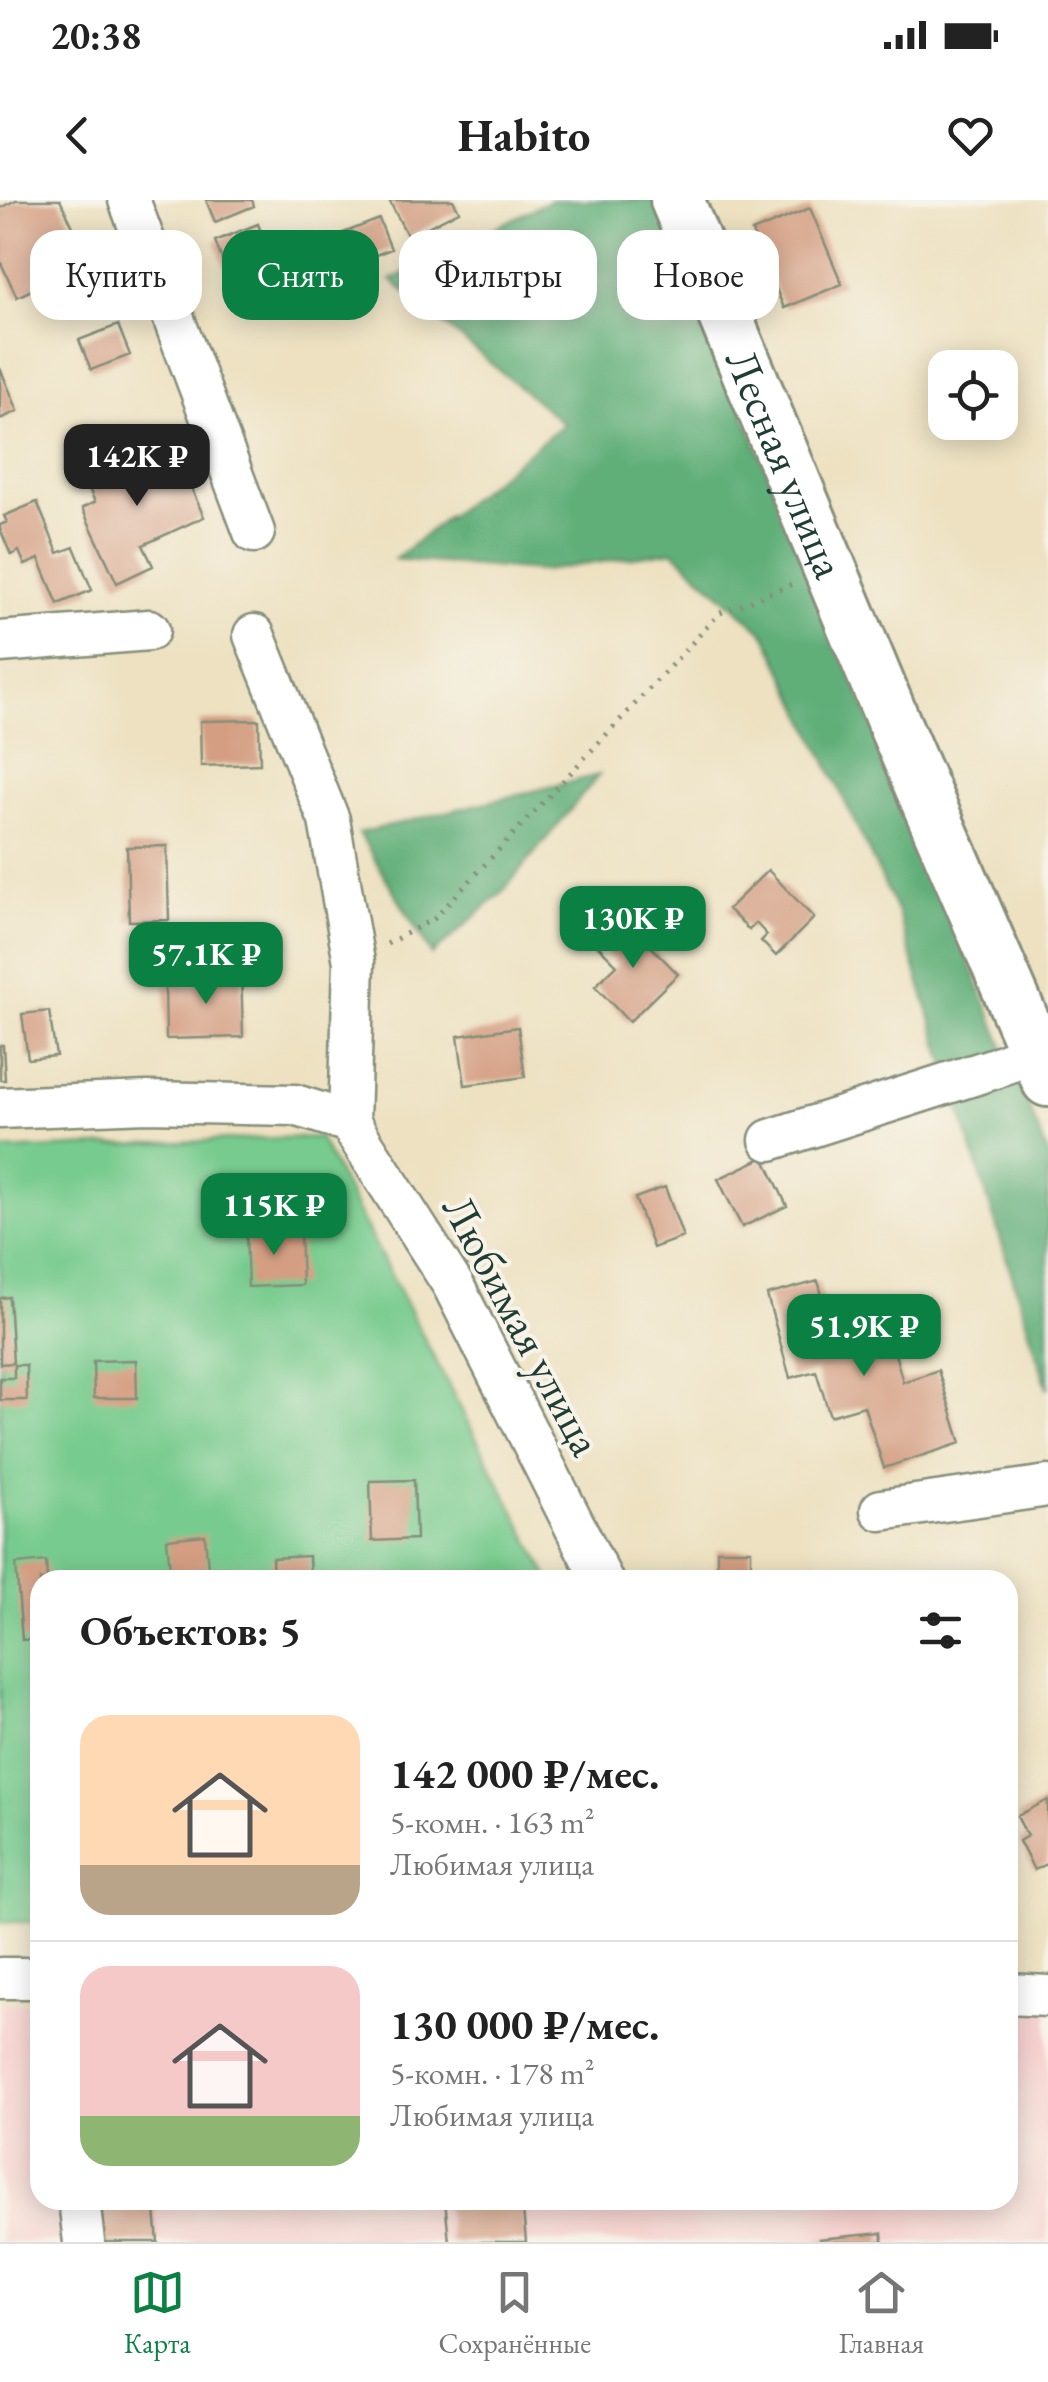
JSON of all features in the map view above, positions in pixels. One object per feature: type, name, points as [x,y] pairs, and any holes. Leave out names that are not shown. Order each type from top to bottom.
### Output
[{"type":"main road","name":"Лесная улица","points":[[677,200],[896,728],[1044,1059]]},
{"type":"street","points":[[130,200],[254,532]]},
{"type":"street","points":[[0,642],[149,630]]},
{"type":"street","points":[[0,1108],[147,1102],[295,1105],[349,1122],[354,962],[329,820],[254,635]]},
{"type":"street","points":[[770,1140],[995,1068],[1044,1059]]},
{"type":"street","name":"Любимая улица","points":[[349,1122],[453,1285],[597,1570]]},
{"type":"street","points":[[881,1510],[1048,1486]]},
{"type":"street","points":[[0,1978],[30,1978]]},
{"type":"street","points":[[1018,1994],[1048,1996]]},
{"type":"street","points":[[80,2210],[84,2242]]},
{"type":"path","points":[[354,962],[435,918],[720,613],[830,569]]},
{"type":"shaded area","points":[[0,2004],[30,2004],[30,2210],[1018,2210],[1018,2007],[1048,2008],[1048,2242],[0,2242]]},
{"type":"green space","points":[[551,200],[656,200],[668,230],[617,230],[617,320],[705,320],[1048,1154],[1048,1390],[898,913],[766,635],[673,551],[541,571],[395,559],[564,424],[439,320],[597,320],[597,230],[491,230]]},
{"type":"green space","points":[[599,775],[504,890],[432,955],[359,833]]},
{"type":"green space","points":[[319,1137],[545,1570],[30,1570],[30,1922],[0,1922],[0,1150]]},
{"type":"building","points":[[16,200],[60,200],[75,230],[30,230],[30,291],[17,297],[0,261],[0,208]]},
{"type":"building","points":[[206,200],[252,200],[254,206],[215,222]]},
{"type":"building","points":[[389,200],[453,200],[459,211],[422,230],[404,230]]},
{"type":"building","points":[[810,208],[842,284],[784,308],[779,296],[779,230],[757,230]]},
{"type":"building","points":[[379,219],[391,249],[379,254],[379,230],[351,230]]},
{"type":"building","points":[[222,238],[222,260],[215,241]]},
{"type":"building","points":[[118,325],[130,355],[91,370],[79,340]]},
{"type":"building","points":[[0,368],[18,411],[0,419]]},
{"type":"building","points":[[123,452],[133,474],[176,454],[204,517],[143,545],[153,566],[117,583],[82,508],[95,502],[81,471]]},
{"type":"building","points":[[37,502],[58,553],[74,547],[92,590],[58,604],[39,559],[25,565],[19,551],[11,555],[0,529],[7,522],[4,516]]},
{"type":"building","points":[[259,720],[260,764],[201,766],[200,721]]},
{"type":"building","points":[[167,846],[169,920],[129,921],[127,847]]},
{"type":"building","points":[[768,870],[814,918],[776,956],[761,941],[767,935],[756,923],[749,930],[728,909]]},
{"type":"building","points":[[624,919],[678,974],[629,1022],[595,986],[617,965],[597,945]]},
{"type":"building","points":[[206,968],[241,968],[243,1037],[166,1039],[165,985],[206,984]]},
{"type":"building","points":[[49,1011],[56,1056],[28,1059],[22,1014]]},
{"type":"building","points":[[518,1027],[525,1077],[465,1085],[458,1036]]},
{"type":"building","points":[[3,1045],[5,1080],[0,1080]]},
{"type":"building","points":[[764,1157],[787,1206],[742,1227],[718,1179]]},
{"type":"building","points":[[665,1187],[683,1237],[653,1248],[635,1198]]},
{"type":"building","points":[[300,1229],[302,1285],[248,1287],[246,1231]]},
{"type":"building","points":[[818,1281],[837,1348],[889,1333],[903,1382],[938,1370],[961,1443],[884,1468],[864,1406],[830,1416],[816,1371],[790,1378],[767,1295]]},
{"type":"building","points":[[9,1297],[13,1363],[0,1364],[0,1298]]},
{"type":"building","points":[[136,1360],[137,1398],[94,1398],[93,1361]]},
{"type":"building","points":[[14,1365],[26,1365],[27,1400],[0,1400],[0,1378],[14,1378]]},
{"type":"building","points":[[414,1480],[416,1539],[372,1541],[370,1481]]},
{"type":"building","points":[[205,1535],[208,1570],[170,1570],[167,1539]]},
{"type":"building","points":[[717,1550],[751,1550],[751,1570],[717,1570]]},
{"type":"building","points":[[309,1556],[310,1570],[273,1570],[272,1558]]},
{"type":"building","points":[[46,1561],[46,1570],[30,1570],[30,1640],[22,1640],[16,1564]]},
{"type":"building","points":[[1048,1800],[1048,1863],[1034,1870],[1019,1841],[1027,1836],[1018,1815]]},
{"type":"building","points":[[97,2210],[155,2210],[158,2242],[100,2242]]},
{"type":"building","points":[[446,2210],[523,2210],[526,2242],[449,2242]]},
{"type":"building","points":[[882,2233],[883,2242],[819,2242],[819,2239]]}]
